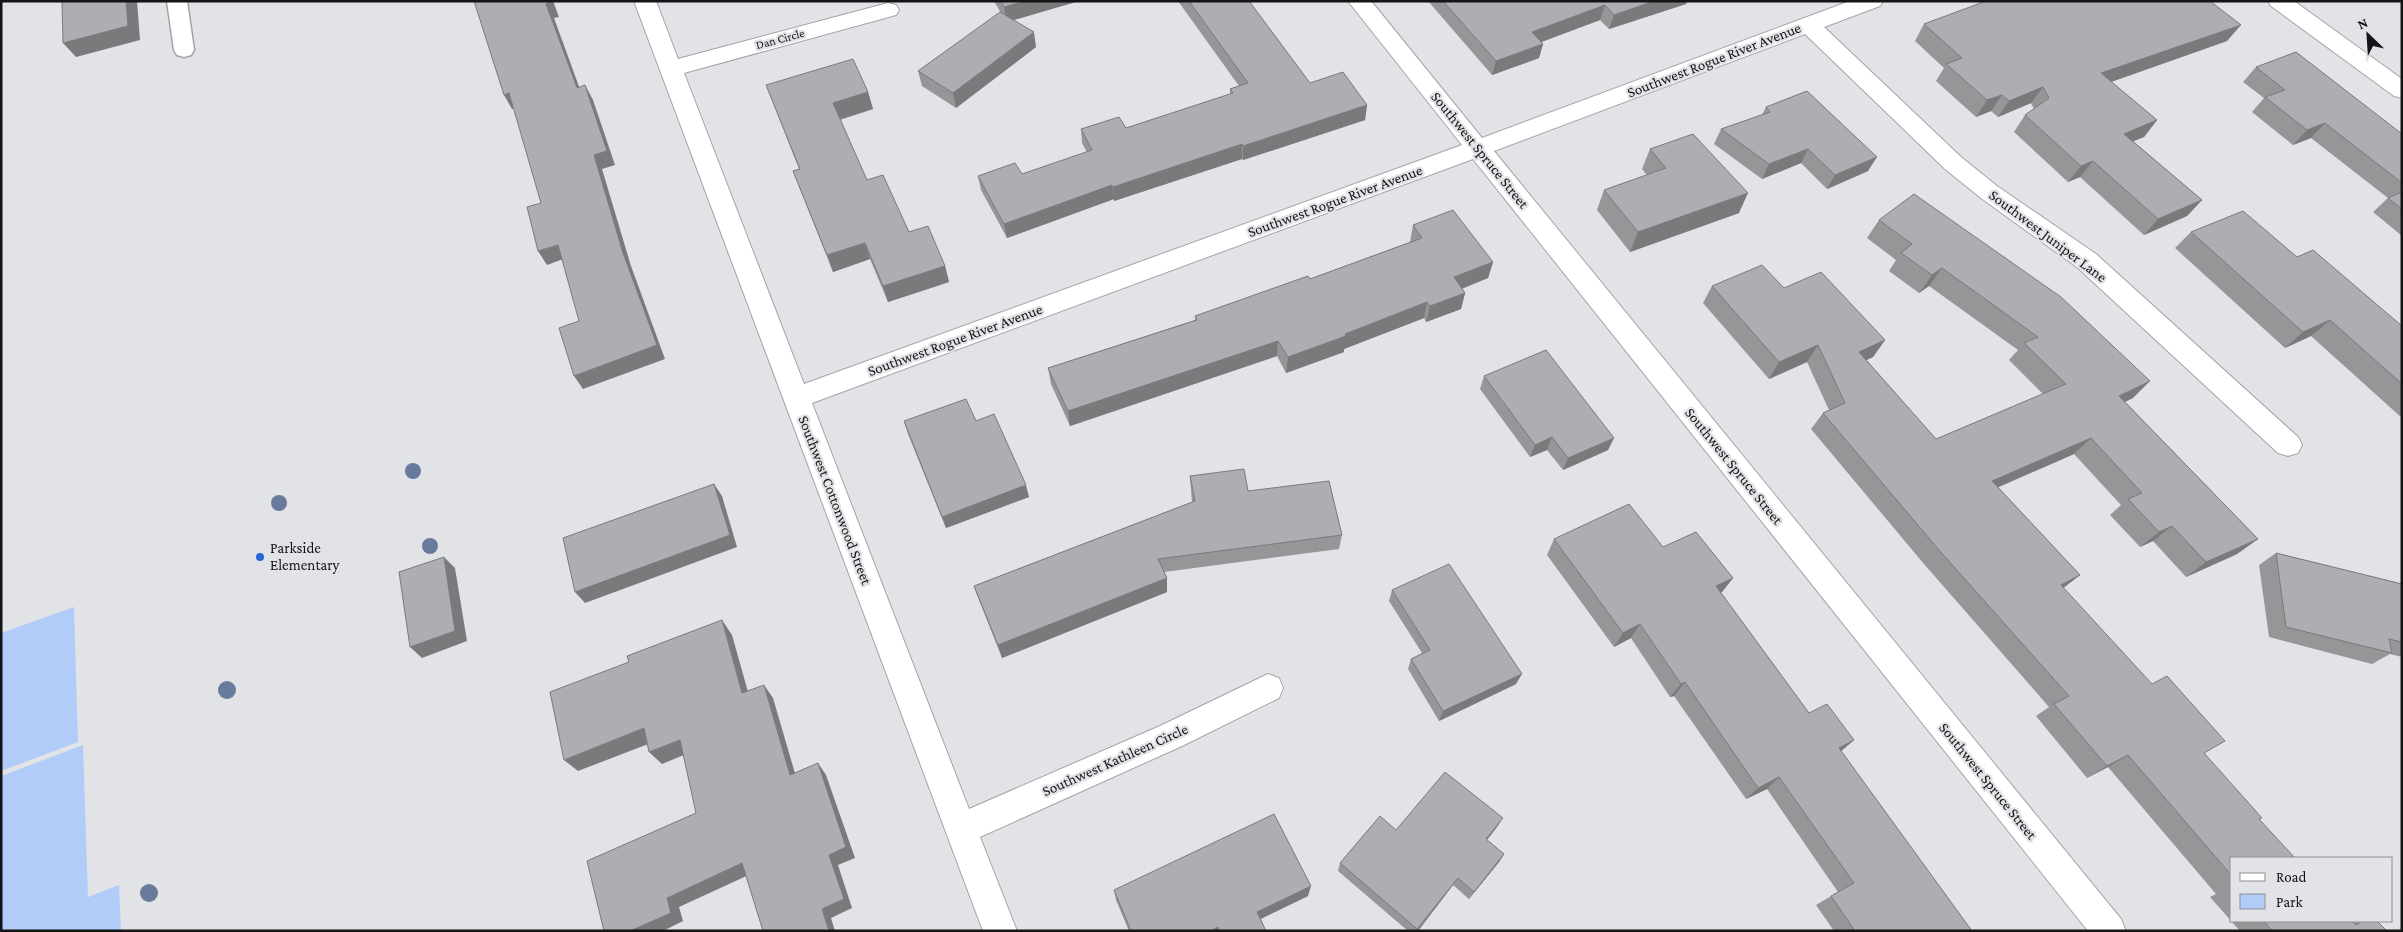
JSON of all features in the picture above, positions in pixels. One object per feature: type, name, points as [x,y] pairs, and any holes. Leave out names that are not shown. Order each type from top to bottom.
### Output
[{"type":"street","name":"Southwest Cottonwood Street","points":[[645,1],[1000,931]]},
{"type":"street","name":"Southwest Spruce Street","points":[[1359,1],[2109,931]]},
{"type":"street","name":"Southwest Rogue River Avenue","points":[[796,398],[1479,148],[1872,1]]},
{"type":"street","points":[[2279,1],[2402,90]]},
{"type":"street","name":"Dan Circle","points":[[672,68],[888,10]]},
{"type":"street","name":"Southwest Juniper Lane","points":[[1808,25],[1953,162],[1989,192],[2087,261],[2288,445]]},
{"type":"street","name":"Southwest Kathleen Circle","points":[[961,829],[1171,736],[1268,688]]},
{"type":"lane","points":[[177,1],[184,50]]},
{"type":"green space","points":[[74,607],[78,742],[1,771],[1,633]]},
{"type":"green space","points":[[83,745],[88,897],[119,885],[121,931],[1,931],[1,776]]},
{"type":"building","points":[[62,1],[126,1],[128,26],[63,43]]},
{"type":"building","points":[[474,1],[551,1],[546,4],[577,88],[585,85],[607,151],[594,155],[623,253],[657,345],[574,376],[559,328],[579,321],[558,245],[538,251],[527,207],[541,203],[509,93],[504,95]]},
{"type":"building","points":[[1001,1],[1026,1],[1004,7]]},
{"type":"building","points":[[1189,1],[1249,1],[1310,83],[1343,72],[1367,105],[1113,187],[1112,185],[1004,224],[978,176],[1015,163],[1022,174],[1092,150],[1081,129],[1119,117],[1126,128],[1233,93],[1230,89],[1248,83]]},
{"type":"building","points":[[1443,1],[1654,1],[1614,15],[1605,5],[1532,32],[1543,44],[1496,61]]},
{"type":"building","points":[[1986,1],[2210,1],[2241,25],[2101,73],[2157,120],[2124,134],[2202,200],[2158,219],[2093,161],[2081,166],[2025,115],[2049,98],[2043,87],[2009,101],[2002,95],[1987,100],[1946,64],[1962,58],[1924,24]]},
{"type":"building","points":[[1000,12],[1034,32],[953,93],[918,71]]},
{"type":"building","points":[[2296,52],[2402,134],[2402,183],[2325,123],[2307,130],[2265,97],[2285,90],[2256,67]]},
{"type":"building","points":[[853,59],[868,92],[833,103],[867,180],[883,175],[909,232],[928,226],[945,266],[883,286],[865,243],[827,255],[793,171],[800,169],[766,85]]},
{"type":"building","points":[[1807,91],[1877,157],[1835,175],[1808,149],[1769,164],[1721,129],[1770,112],[1766,107]]},
{"type":"building","points":[[1693,134],[1748,193],[1638,232],[1604,190],[1666,168],[1650,149]]},
{"type":"building","points":[[2402,192],[2402,209],[2388,198]]},
{"type":"building","points":[[1914,194],[2061,297],[2150,381],[2119,396],[2258,539],[2206,562],[2172,526],[2159,532],[2128,499],[2142,493],[2091,438],[1992,481],[2080,575],[2061,585],[2152,684],[2167,676],[2225,741],[2204,753],[2262,818],[2259,819],[2294,857],[2230,857],[2230,874],[2128,755],[2107,766],[2054,704],[2069,696],[1939,550],[1823,413],[1845,403],[1818,345],[1779,362],[1712,286],[1762,265],[1784,288],[1821,272],[1885,340],[1859,352],[1936,439],[2066,384],[2024,343],[2038,337],[1942,268],[1932,275],[1901,253],[1912,244],[1879,220]]},
{"type":"building","points":[[1453,210],[1493,262],[1454,277],[1465,293],[1430,306],[1427,302],[1345,334],[1346,336],[1288,357],[1278,341],[1068,411],[1048,368],[1197,320],[1195,316],[1308,276],[1310,279],[1422,238],[1413,225]]},
{"type":"building","points":[[2243,211],[2297,257],[2313,250],[2402,326],[2402,384],[2330,320],[2303,332],[2191,232]]},
{"type":"building","points":[[1546,350],[1614,438],[1568,458],[1552,437],[1535,445],[1484,376]]},
{"type":"building","points":[[966,399],[976,421],[994,414],[1026,485],[942,517],[904,421]]},
{"type":"building","points":[[1244,469],[1248,491],[1329,481],[1342,535],[1158,559],[1167,578],[998,645],[974,586],[1195,501],[1190,476]]},
{"type":"building","points":[[714,484],[730,535],[575,592],[563,538]]},
{"type":"building","points":[[1629,504],[1663,547],[1696,532],[1733,578],[1716,586],[1809,713],[1827,704],[1854,740],[1839,748],[1972,931],[1855,931],[1831,896],[1854,883],[1779,777],[1758,788],[1685,682],[1681,684],[1640,624],[1623,633],[1554,539]]},
{"type":"building","points":[[2276,553],[2402,584],[2402,642],[2389,639],[2392,653],[2286,627]]},
{"type":"building","points":[[444,557],[455,631],[410,647],[399,572]]},
{"type":"building","points":[[1449,564],[1522,674],[1443,711],[1411,659],[1430,650],[1392,590]]},
{"type":"building","points":[[722,620],[742,693],[764,685],[790,775],[818,763],[846,847],[829,855],[844,899],[822,909],[829,931],[763,931],[742,863],[667,898],[671,913],[630,931],[604,931],[587,861],[696,813],[680,740],[649,752],[644,728],[564,760],[550,692],[629,662],[627,656]]},
{"type":"building","points":[[1445,772],[1503,818],[1486,839],[1504,854],[1474,892],[1458,878],[1417,929],[1340,863],[1380,816],[1396,830]]},
{"type":"building","points":[[1274,814],[1311,886],[1257,912],[1266,931],[1220,931],[1218,927],[1211,931],[1131,931],[1114,890]]},
{"type":"building","points":[[2265,922],[2353,922],[2356,925],[2361,922],[2378,922],[2387,931],[2272,931]]},
{"type":"place","name":"Parkside Elementary","points":[[260,557]]}]
